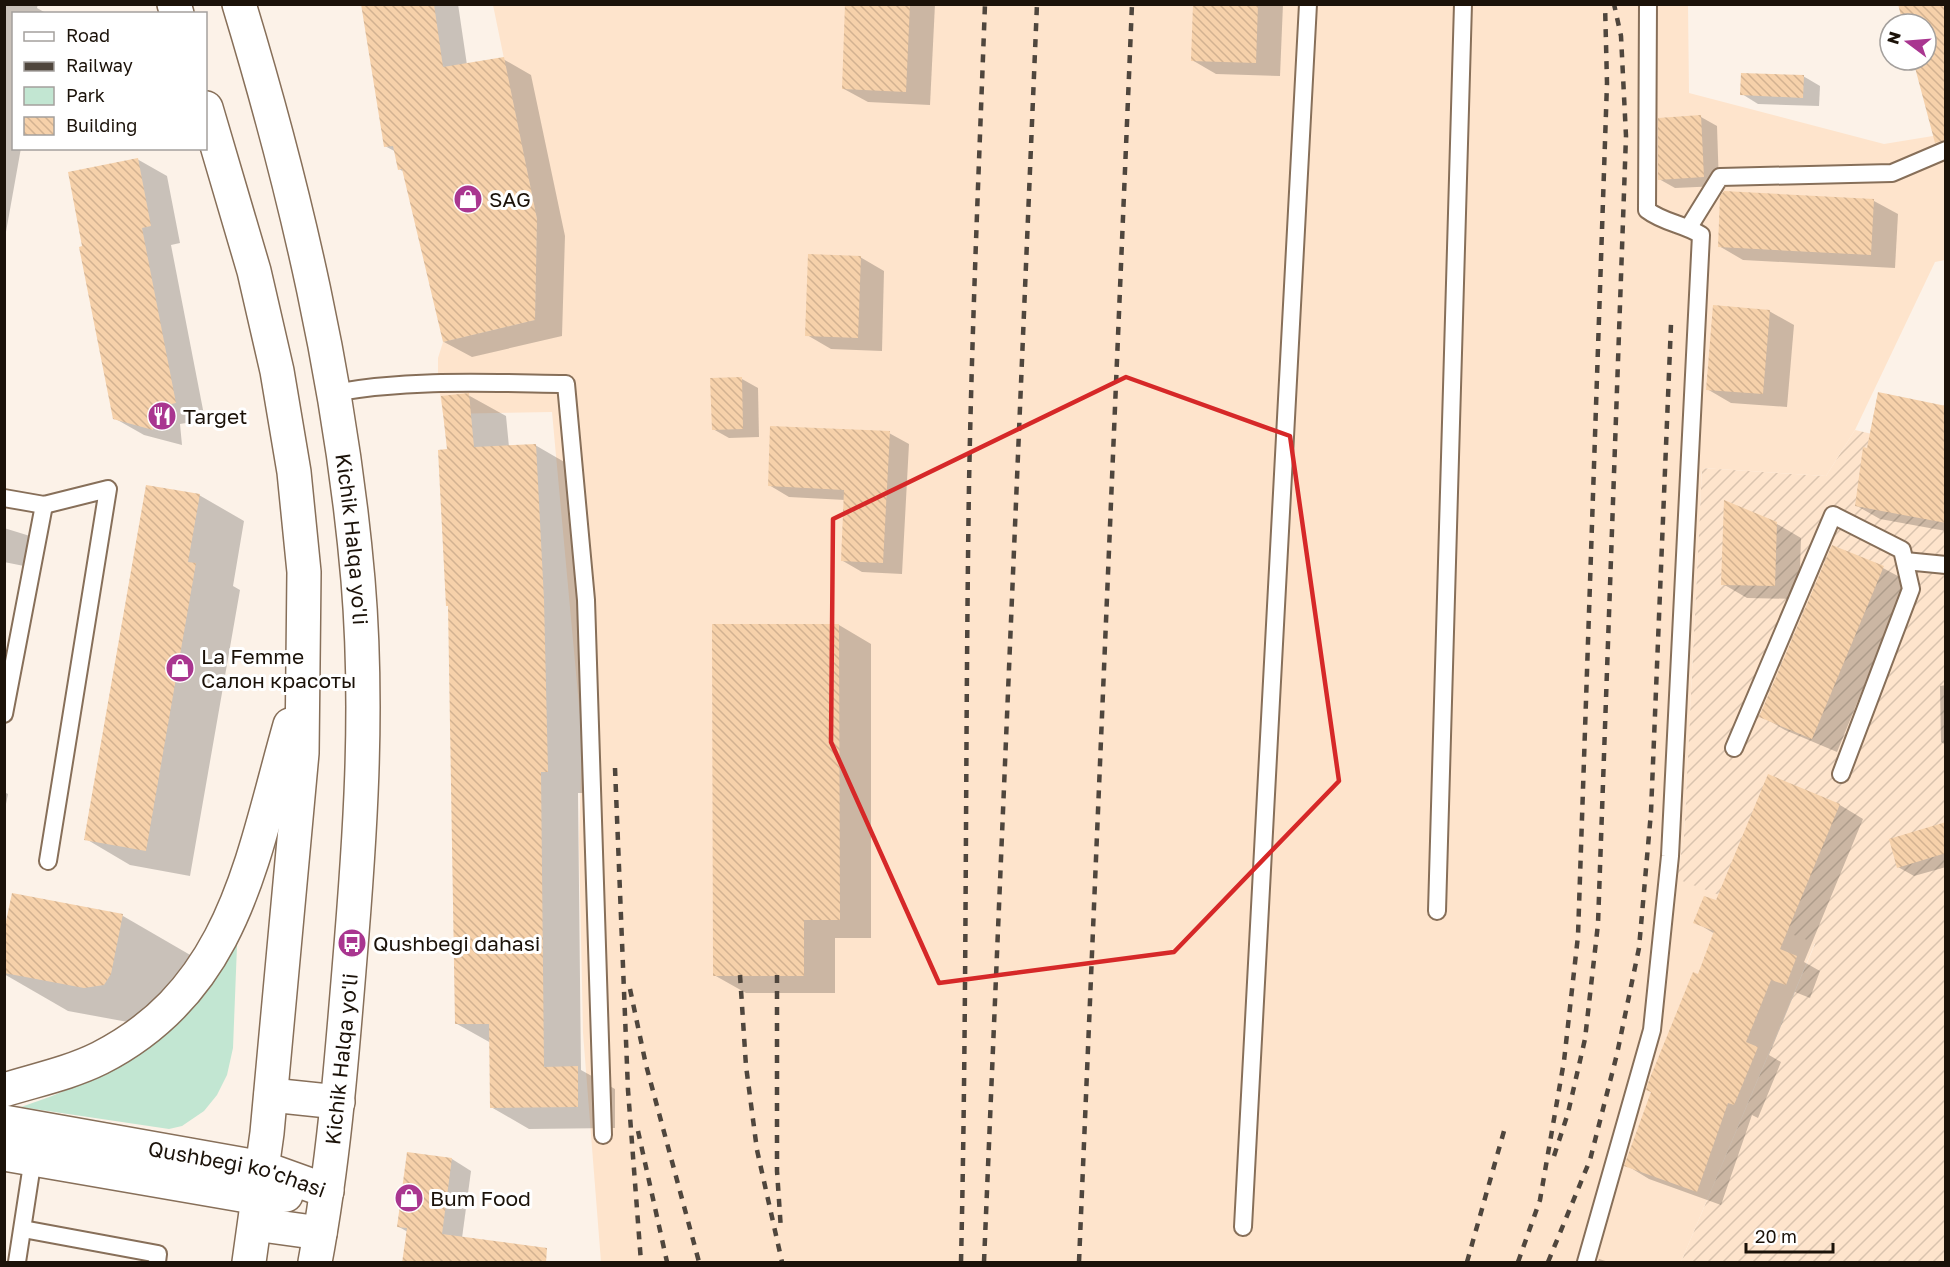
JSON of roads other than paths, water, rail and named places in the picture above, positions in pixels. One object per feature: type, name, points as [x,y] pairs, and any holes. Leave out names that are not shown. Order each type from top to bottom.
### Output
[{"type":"main road","name":"Kichik Halqa yo'li","points":[[239,4],[268,100],[305,247],[333,393],[358,583],[365,743],[360,843],[338,1102],[318,1248]]},
{"type":"main road","points":[[207,111],[254,271],[287,422],[301,522],[305,672],[301,764],[271,1095],[249,1263]]},
{"type":"main road","points":[[4,1090],[76,1068],[116,1049],[163,1016],[199,975],[218,945],[242,888],[305,672]]},
{"type":"main road","points":[[271,1095],[338,1102]]},
{"type":"main road","name":"Qushbegi ko'chasi","points":[[4,1122],[259,1197]]},
{"type":"main road","name":"Qushbegi ko'chasi","points":[[19,1156],[259,1197],[327,1191]]},
{"type":"main road","points":[[259,1197],[318,1248]]},
{"type":"lane","points":[[1243,1227],[1308,4]]},
{"type":"lane","points":[[1437,911],[1463,4]]},
{"type":"lane","points":[[1586,1263],[1652,1030],[1670,856],[1701,235],[1689,227],[1660,220],[1647,210],[1648,4]]},
{"type":"lane","points":[[1689,227],[1720,177],[1892,173],[1946,150]]},
{"type":"lane","points":[[333,393],[375,386],[438,382],[566,384],[586,600],[603,1135]]},
{"type":"lane","points":[[4,498],[44,505],[108,489],[48,861]]},
{"type":"lane","points":[[5,709],[44,505]]},
{"type":"lane","points":[[1734,748],[1833,515],[1902,550],[1911,590],[1841,774]]},
{"type":"lane","points":[[1905,561],[1946,565]]},
{"type":"lane","points":[[17,1263],[23,1229],[19,1156]]},
{"type":"lane","points":[[23,1229],[158,1254],[156,1263]]},
{"type":"railway","points":[[961,1262],[969,485],[985,4]]},
{"type":"railway","points":[[984,1262],[1037,4]]},
{"type":"railway","points":[[1079,1262],[1132,4]]},
{"type":"railway","points":[[1518,1262],[1540,1200],[1564,1061],[1578,936],[1607,83],[1605,4]]},
{"type":"railway","points":[[1554,1156],[1568,1113],[1585,1039],[1598,924],[1626,136],[1621,36],[1614,4]]},
{"type":"railway","points":[[1548,1262],[1590,1160],[1617,1054],[1639,948],[1651,812],[1671,324]]},
{"type":"railway","points":[[615,768],[628,1090],[641,1262]]},
{"type":"railway","points":[[740,975],[746,1066],[757,1150],[782,1262]]},
{"type":"railway","points":[[777,975],[777,1171],[781,1230]]},
{"type":"railway","points":[[630,989],[646,1065],[699,1262]]},
{"type":"railway","points":[[638,1131],[667,1262]]},
{"type":"railway","points":[[1467,1262],[1504,1131]]},
{"type":"place","name":"SAG","points":[[468,199]]},
{"type":"place","name":"Target","points":[[162,416]]},
{"type":"place","name":"La Femme Салон красоты","points":[[180,668]]},
{"type":"place","name":"Qushbegi dahasi","points":[[352,943]]},
{"type":"place","name":"Bum Food","points":[[409,1198]]}]
